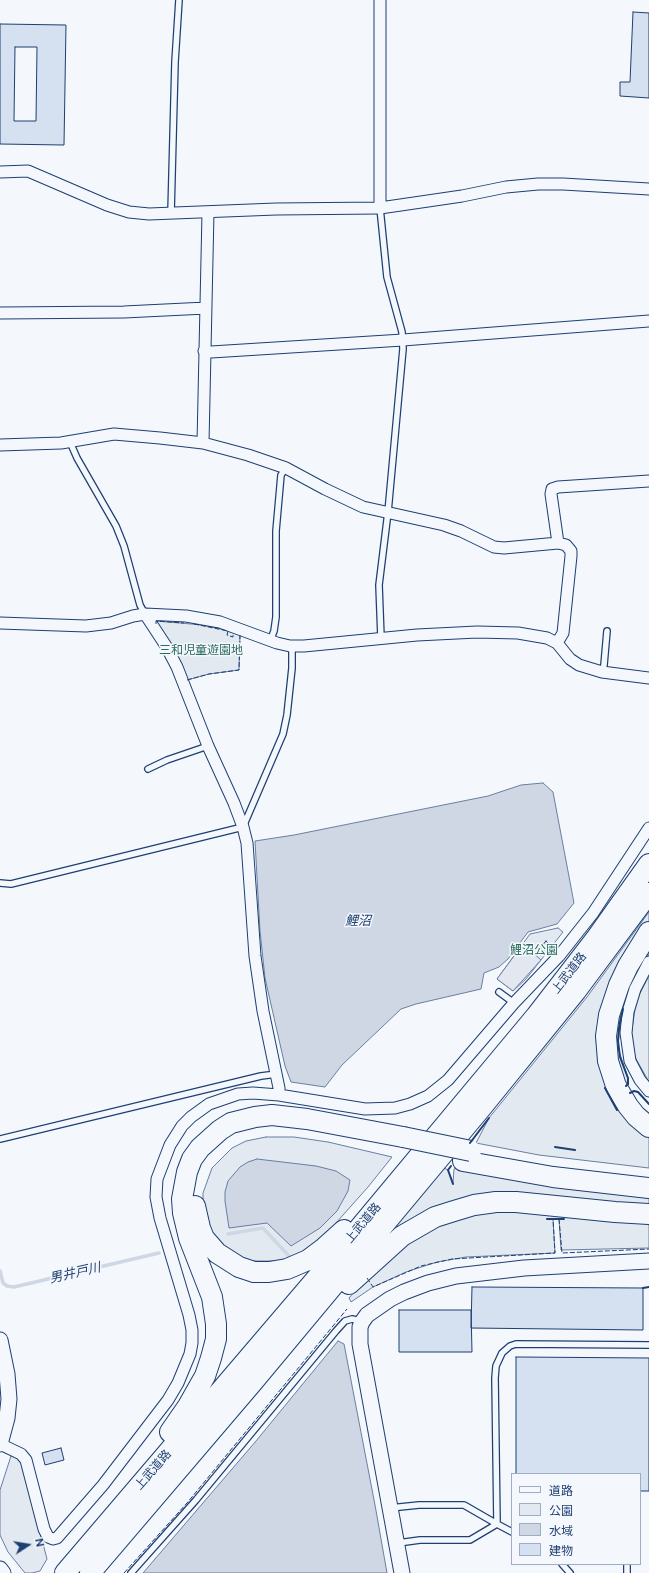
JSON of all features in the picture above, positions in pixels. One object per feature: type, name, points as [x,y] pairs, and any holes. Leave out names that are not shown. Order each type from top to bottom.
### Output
[{"type":"highway","name":"上武道路","points":[[65,1573],[351,1238],[566,979],[649,864]]},
{"type":"highway","name":"上武道路","points":[[90,1573],[252,1383],[487,1101],[576,992],[649,893]]},
{"type":"highway","points":[[649,932],[628,966],[619,985],[611,1011],[606,1036],[608,1061],[616,1086],[636,1116],[649,1127]]},
{"type":"highway","points":[[399,1142],[291,1128],[265,1128],[238,1134],[228,1140],[209,1157],[198,1178],[194,1202],[204,1238],[217,1253],[239,1267],[254,1272],[270,1272],[287,1269],[308,1260],[341,1233],[364,1208],[399,1164],[472,1093]]},
{"type":"highway","points":[[101,1530],[138,1472],[181,1418],[196,1394],[205,1376],[211,1358],[216,1338],[215,1311],[208,1283],[189,1238],[183,1213],[182,1199],[187,1172],[192,1159],[200,1148],[220,1130],[231,1123],[255,1117],[272,1115],[307,1119],[399,1142],[467,1156],[553,1177],[649,1188]]},
{"type":"highway","points":[[467,1156],[649,1177]]},
{"type":"highway","points":[[252,1383],[308,1332],[352,1281],[391,1245],[417,1227],[435,1218],[454,1210],[496,1202],[516,1202],[649,1214]]},
{"type":"street","points":[[380,0],[380,208]]},
{"type":"street","points":[[0,172],[28,171],[88,197],[129,212],[149,214],[276,209],[380,208],[462,196],[506,187],[538,184],[649,188]]},
{"type":"street","points":[[203,443],[208,212]]},
{"type":"street","points":[[0,313],[124,312],[206,308]]},
{"type":"street","points":[[204,351],[211,352],[403,340],[649,320]]},
{"type":"street","points":[[0,445],[70,442],[114,434],[203,443],[248,455],[286,468],[363,507],[444,525],[500,549],[558,542],[569,547],[571,556],[563,633],[557,643]]},
{"type":"street","points":[[558,542],[551,494],[552,489],[558,487],[649,481]]},
{"type":"street","points":[[0,623],[86,626],[111,623],[132,616],[145,614],[186,616],[207,619],[229,625],[270,641],[292,646],[417,635],[499,632],[518,633],[548,638],[557,643],[570,659],[579,665],[602,672],[649,678]]},
{"type":"street","points":[[145,614],[178,667],[208,746],[243,826],[247,843],[255,956],[262,1003],[277,1074],[279,1095]]},
{"type":"street","points":[[0,1340],[9,1388],[7,1418],[0,1444],[21,1454],[26,1460],[44,1529],[48,1536],[53,1539],[58,1538],[103,1484],[168,1400],[178,1383],[190,1354],[192,1330],[189,1314],[160,1218],[156,1197],[157,1178],[175,1135],[191,1117],[209,1104],[225,1097],[253,1093],[279,1095],[365,1109],[395,1108],[428,1096],[448,1080],[514,1002],[554,961],[593,913],[649,828]]},
{"type":"street","points":[[649,962],[632,995],[628,1012],[626,1033],[630,1061],[640,1080],[649,1091]]},
{"type":"street","points":[[402,1573],[360,1344],[359,1334],[362,1322],[367,1315],[404,1292],[428,1283],[456,1276],[524,1268],[649,1261]]},
{"type":"street","points":[[0,1569],[3,1573]]},
{"type":"lane","points":[[171,213],[175,62],[179,0]]},
{"type":"lane","points":[[380,208],[387,277],[403,340],[388,512],[379,585],[381,638]]},
{"type":"lane","points":[[70,442],[80,464],[116,526],[124,546],[140,605],[145,614]]},
{"type":"lane","points":[[270,641],[274,631],[276,617],[275,559],[279,496],[281,475],[286,468]]},
{"type":"lane","points":[[602,672],[607,631]]},
{"type":"lane","points":[[0,883],[11,884],[243,826],[283,734],[287,715],[292,668],[292,646]]},
{"type":"lane","points":[[148,769],[167,760],[208,746]]},
{"type":"lane","points":[[499,992],[514,1002]]},
{"type":"lane","points":[[0,1139],[261,1076],[277,1074]]},
{"type":"lane","points":[[131,1573],[196,1500],[345,1321],[352,1319],[362,1322]]},
{"type":"lane","points":[[497,1524],[495,1378],[496,1366],[502,1353],[510,1346],[516,1344],[649,1345]]},
{"type":"lane","points":[[390,1508],[419,1505],[464,1505],[511,1531]]},
{"type":"lane","points":[[396,1543],[420,1540],[470,1540],[497,1524]]},
{"type":"lane","points":[[563,1565],[570,1573]]},
{"type":"green space","name":"三和児童遊園地","points":[[156,621],[203,625],[240,635],[239,670],[209,674],[187,680],[155,624]]},
{"type":"green space","points":[[649,912],[649,922],[599,1032],[649,1137],[649,1168],[539,1155],[476,1143],[489,1118],[587,997]]},
{"type":"green space","name":"鯉沼公園","points":[[558,928],[563,932],[526,979],[513,991],[497,979],[530,934]]},
{"type":"green space","points":[[649,949],[649,954],[628,993],[620,1018],[618,1048],[628,1078],[628,1084],[626,1086],[622,1077],[615,1048],[617,1018],[630,982]]},
{"type":"green space","points":[[649,976],[649,1082],[635,1057],[631,1036],[638,997]]},
{"type":"green space","points":[[266,1137],[294,1137],[328,1142],[392,1157],[368,1187],[327,1233],[306,1251],[280,1261],[249,1261],[226,1248],[213,1233],[206,1220],[203,1208],[203,1193],[212,1168],[232,1148],[246,1141]]},
{"type":"green space","points":[[444,1168],[448,1170],[453,1183],[454,1169],[457,1168],[649,1197],[649,1207],[531,1197],[384,1240]]},
{"type":"green space","points":[[503,1210],[605,1221],[649,1224],[649,1248],[561,1250],[559,1219],[553,1219],[555,1253],[466,1257],[437,1262],[406,1272],[373,1287],[351,1302],[349,1298],[367,1278],[399,1248],[436,1226],[469,1215]]},
{"type":"green space","points":[[11,1456],[19,1459],[22,1463],[47,1559],[40,1571],[32,1573],[25,1573],[8,1552],[0,1535],[0,1490]]},
{"type":"shaded area","points":[[523,944],[541,960],[513,991],[497,979]]},
{"type":"water","name":"鯉沼","points":[[543,783],[553,792],[574,903],[557,924],[528,932],[508,959],[499,967],[484,973],[481,989],[416,1004],[401,1009],[342,1065],[325,1087],[291,1082],[285,1066],[265,978],[260,931],[255,841],[294,835],[488,796],[521,785]]},
{"type":"water","points":[[257,1159],[316,1166],[336,1171],[350,1180],[348,1191],[337,1211],[320,1228],[291,1246],[267,1223],[229,1228],[225,1201],[225,1192],[228,1181],[240,1167]]},
{"type":"water","points":[[338,1341],[344,1344],[387,1573],[143,1573],[256,1441]]},
{"type":"building","points":[[633,12],[649,13],[649,98],[620,96],[620,82],[630,82]]},
{"type":"building","points":[[0,24],[66,25],[64,145],[0,144]],"holes":[[[15,47],[37,47],[36,121],[14,121]]]},
{"type":"building","points":[[546,941],[550,945],[544,951],[540,948]]},
{"type":"building","points":[[472,1287],[643,1288],[643,1330],[471,1328]]},
{"type":"building","points":[[399,1310],[471,1310],[472,1352],[399,1352]]},
{"type":"building","points":[[516,1357],[649,1358],[649,1491],[641,1491],[641,1473],[516,1473]]},
{"type":"building","points":[[61,1448],[64,1460],[45,1465],[42,1453]]},
{"type":"waterway","name":"男井戸川","points":[[228,1234],[263,1228],[289,1256]]},
{"type":"waterway","name":"男井戸川","points":[[0,1271],[3,1283],[7,1286],[14,1287],[159,1253]]},
{"type":"fence","points":[[156,624],[156,621],[184,623]]},
{"type":"fence","points":[[194,624],[228,631],[227,635],[233,637],[233,633]]},
{"type":"fence","points":[[187,680],[209,674],[239,670],[240,635]]},
{"type":"fence","points":[[630,1093],[634,1091],[638,1092],[649,1104]]},
{"type":"fence","points":[[367,1278],[373,1287],[421,1266],[452,1259],[555,1253],[553,1219]]},
{"type":"fence","points":[[559,1219],[562,1253],[649,1249]]},
{"type":"fence","points":[[124,1573],[187,1503],[347,1309]]},
{"type":"wall","points":[[623,1009],[618,1041],[620,1057],[628,1078],[628,1084],[626,1086]]},
{"type":"wall","points":[[605,1088],[617,1110]]},
{"type":"wall","points":[[630,1093],[634,1091],[638,1092],[649,1104]]},
{"type":"wall","points":[[470,1143],[489,1118]]},
{"type":"wall","points":[[555,1147],[575,1150]]},
{"type":"wall","points":[[451,1166],[448,1170],[453,1184]]},
{"type":"wall","points":[[547,1219],[564,1219]]},
{"type":"wall","points":[[643,1288],[649,1287]]}]
